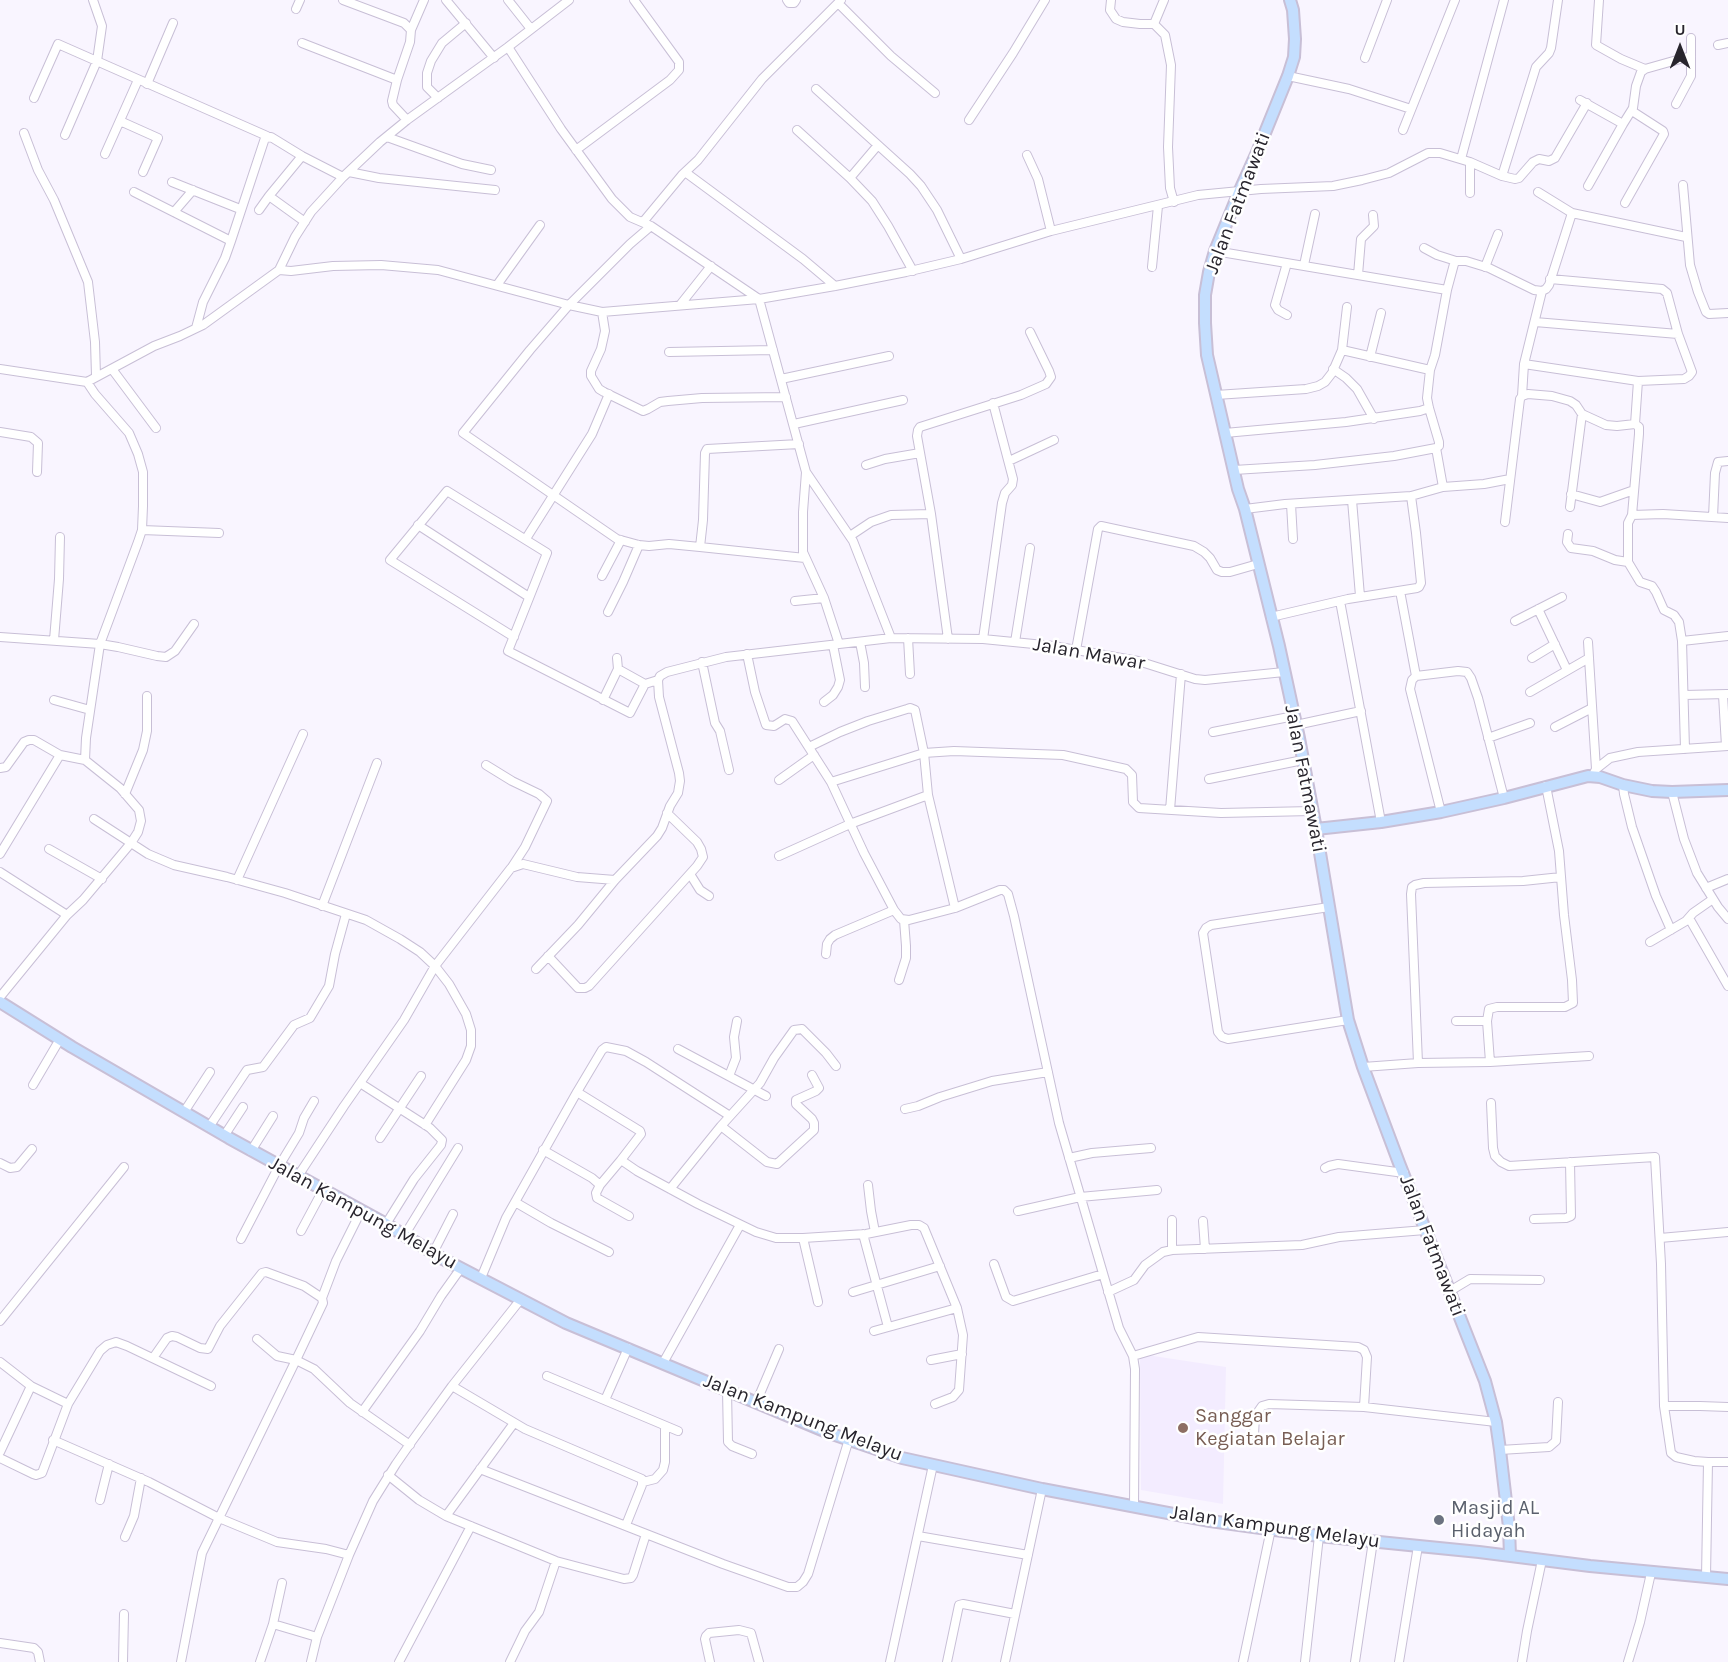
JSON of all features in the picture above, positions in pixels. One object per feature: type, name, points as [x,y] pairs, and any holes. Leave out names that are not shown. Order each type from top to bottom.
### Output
[{"type":"street","points":[[65,135],[98,61],[102,26],[93,0]]},
{"type":"street","points":[[296,9],[300,0]]},
{"type":"street","points":[[343,0],[404,23],[411,30]]},
{"type":"street","points":[[407,120],[393,103],[397,80],[411,42],[411,30],[424,0]]},
{"type":"street","points":[[446,0],[494,58]]},
{"type":"street","points":[[508,0],[531,29]]},
{"type":"street","points":[[576,150],[670,80],[680,68],[679,62],[634,0]]},
{"type":"street","points":[[787,0],[789,3],[794,3],[796,0]]},
{"type":"street","points":[[969,120],[1045,0]]},
{"type":"street","points":[[1111,0],[1111,12],[1116,19],[1123,22],[1154,24],[1165,35],[1171,65],[1168,147],[1173,202]]},
{"type":"street","points":[[1154,24],[1164,0]]},
{"type":"street","name":"Jalan Fatmawati","points":[[1290,0],[1293,10],[1294,57],[1215,251],[1205,295],[1204,323],[1207,355],[1295,720],[1316,829],[1347,1020],[1425,1230],[1485,1381],[1496,1422],[1509,1527],[1510,1556]]},
{"type":"street","points":[[1365,58],[1387,0]]},
{"type":"street","points":[[1403,130],[1455,0]]},
{"type":"street","points":[[1461,159],[1504,0]]},
{"type":"street","points":[[1502,176],[1536,67],[1551,48],[1558,0]]},
{"type":"street","points":[[1599,0],[1596,45],[1645,69]]},
{"type":"street","points":[[0,369],[87,382],[154,346],[196,328],[215,316],[279,270],[305,222],[346,174],[387,137],[494,58],[566,1]]},
{"type":"street","points":[[643,222],[698,160],[762,79],[839,2],[891,56],[935,93]]},
{"type":"street","points":[[147,84],[173,23]]},
{"type":"street","points":[[438,98],[428,87],[426,73],[442,43],[466,23]]},
{"type":"street","points":[[1676,104],[1691,76],[1691,38]]},
{"type":"street","points":[[302,43],[397,80]]},
{"type":"street","points":[[1718,45],[1728,43]]},
{"type":"street","points":[[33,98],[58,44],[271,137],[302,156],[346,174],[495,190]]},
{"type":"street","points":[[508,47],[576,150],[612,199],[630,217],[651,226],[759,298],[806,472],[802,547],[824,598],[836,645],[840,680],[833,695],[824,702]]},
{"type":"street","points":[[1588,186],[1632,111],[1639,76],[1645,69],[1691,56]]},
{"type":"street","points":[[1288,76],[1349,89],[1411,110]]},
{"type":"street","points":[[105,154],[138,80]]},
{"type":"street","points":[[816,89],[921,186],[937,210],[961,259]]},
{"type":"street","points":[[279,270],[381,265],[438,270],[602,312],[759,298],[913,271],[1052,231],[1198,195],[1240,190],[1333,186],[1389,173],[1428,153],[1440,153],[1461,159],[1515,179],[1533,162],[1539,159],[1549,161],[1555,158],[1583,102],[1623,124]]},
{"type":"street","points":[[1625,203],[1664,134],[1663,131],[1632,111]]},
{"type":"street","points":[[120,121],[158,138],[143,172]]},
{"type":"street","points":[[796,130],[850,177],[872,201],[913,271]]},
{"type":"street","points":[[24,133],[88,282],[96,376]]},
{"type":"street","points":[[196,328],[203,302],[225,258],[263,140],[267,136]]},
{"type":"street","points":[[387,137],[462,164],[491,170]]},
{"type":"street","points":[[850,177],[878,145]]},
{"type":"street","points":[[1027,155],[1038,180],[1052,231]]},
{"type":"street","points":[[259,210],[302,156]]},
{"type":"street","points":[[1470,162],[1470,193]]},
{"type":"street","points":[[685,172],[795,252],[835,286]]},
{"type":"street","points":[[172,182],[240,209]]},
{"type":"street","points":[[1683,185],[1690,265],[1706,312],[1709,314],[1728,313]]},
{"type":"street","points":[[174,212],[193,190]]},
{"type":"street","points":[[134,192],[231,241]]},
{"type":"street","points":[[1538,192],[1572,213],[1686,237]]},
{"type":"street","points":[[268,196],[305,222]]},
{"type":"street","points":[[1152,267],[1158,206]]},
{"type":"street","points":[[1505,522],[1522,396],[1524,364],[1542,291],[1546,289],[1550,279],[1572,213]]},
{"type":"street","points":[[1304,265],[1316,214]]},
{"type":"street","points":[[1358,275],[1361,239],[1374,226],[1373,215]]},
{"type":"street","points":[[497,285],[540,225]]},
{"type":"street","points":[[651,226],[569,305],[463,433],[598,527],[621,540],[649,546],[669,544],[805,558]]},
{"type":"street","points":[[1485,267],[1498,234]]},
{"type":"street","points":[[1424,248],[1456,261],[1466,261],[1485,267],[1534,290],[1542,291]]},
{"type":"street","points":[[1215,251],[1447,290]]},
{"type":"street","points":[[1443,487],[1436,448],[1439,442],[1427,398],[1430,370],[1452,267],[1456,261]]},
{"type":"street","points":[[1287,262],[1275,305],[1278,310],[1287,315]]},
{"type":"street","points":[[680,305],[711,266]]},
{"type":"street","points":[[1524,364],[1638,381],[1684,379],[1692,372],[1678,334],[1667,293],[1662,289],[1550,279]]},
{"type":"street","points":[[1216,395],[1306,389],[1325,382],[1342,350],[1347,307]]},
{"type":"street","points":[[602,312],[605,332],[591,376],[599,389],[643,411],[660,402],[668,401],[786,397]]},
{"type":"street","points":[[1371,357],[1381,313]]},
{"type":"street","points":[[1535,322],[1678,334]]},
{"type":"street","points":[[948,639],[931,514],[917,436],[920,427],[1030,392],[1046,384],[1051,377],[1030,332]]},
{"type":"street","points":[[669,352],[773,350]]},
{"type":"street","points":[[1342,350],[1430,370]]},
{"type":"street","points":[[781,379],[889,356]]},
{"type":"street","points":[[112,369],[156,428]]},
{"type":"street","points":[[1333,369],[1357,389],[1374,419]]},
{"type":"street","points":[[1638,381],[1635,424],[1639,427],[1639,434],[1632,515],[1628,523],[1629,562],[1640,582],[1652,586],[1664,610],[1677,617],[1679,622],[1682,641],[1685,749]]},
{"type":"street","points":[[85,760],[86,738],[100,644],[142,530],[143,472],[129,433],[87,382]]},
{"type":"street","points":[[527,537],[592,434],[609,394]]},
{"type":"street","points":[[1522,396],[1528,394],[1552,396],[1570,401],[1582,414],[1606,425],[1635,424]]},
{"type":"street","points":[[794,424],[903,400]]},
{"type":"street","points":[[982,639],[1002,503],[1013,479],[993,403]]},
{"type":"street","points":[[1225,433],[1374,419],[1429,408]]},
{"type":"street","points":[[1570,507],[1582,414]]},
{"type":"street","points":[[0,432],[31,437],[38,442],[37,472]]},
{"type":"street","points":[[1009,461],[1054,440]]},
{"type":"street","points":[[700,547],[704,520],[705,453],[707,449],[799,444]]},
{"type":"street","points":[[1234,470],[1326,464],[1394,456],[1436,448]]},
{"type":"street","points":[[866,465],[920,453]]},
{"type":"street","points":[[1713,517],[1715,472],[1718,462],[1728,461]]},
{"type":"street","points":[[806,472],[850,536],[861,557],[891,638]]},
{"type":"street","points":[[1245,509],[1411,496],[1443,487],[1484,484],[1510,479]]},
{"type":"street","points":[[1571,494],[1600,502],[1634,490]]},
{"type":"street","points":[[514,637],[390,560],[447,491],[547,553],[529,597],[514,637],[508,651],[630,713],[645,684],[618,669]]},
{"type":"street","points":[[1271,617],[1360,597],[1417,588],[1420,584],[1411,496]]},
{"type":"street","points":[[1352,500],[1360,597]]},
{"type":"street","points":[[1291,504],[1293,540]]},
{"type":"street","points":[[850,536],[871,522],[891,515],[931,514]]},
{"type":"street","points":[[1632,515],[1728,518]]},
{"type":"street","points":[[418,525],[529,597]]},
{"type":"street","points":[[1076,650],[1098,529],[1101,526],[1194,546],[1204,552],[1217,570],[1222,572],[1258,564]]},
{"type":"street","points":[[142,530],[219,533]]},
{"type":"street","points":[[1568,534],[1567,542],[1571,548],[1593,550],[1615,560],[1629,562]]},
{"type":"street","points":[[54,640],[60,537]]},
{"type":"street","points":[[602,576],[621,540]]},
{"type":"street","points":[[608,612],[624,582],[639,545]]},
{"type":"street","points":[[1015,642],[1030,548]]},
{"type":"street","points":[[1400,591],[1416,676]]},
{"type":"street","points":[[1515,621],[1562,597]]},
{"type":"street","points":[[795,601],[824,598]]},
{"type":"street","points":[[1340,601],[1381,822]]},
{"type":"street","points":[[1538,609],[1567,670]]},
{"type":"street","points":[[0,637],[100,644],[166,657],[176,651],[194,624]]},
{"type":"street","points":[[1682,641],[1728,636]]},
{"type":"street","name":"Jalan Mawar","points":[[645,684],[658,680],[667,672],[702,662],[747,654],[891,638],[982,639],[1054,646],[1138,661],[1205,680],[1284,672]]},
{"type":"street","points":[[908,638],[910,674]]},
{"type":"street","points":[[860,642],[866,678],[865,687]]},
{"type":"street","points":[[1588,642],[1594,772]]},
{"type":"street","points":[[1532,658],[1554,644]]},
{"type":"street","points":[[747,654],[755,692],[766,725],[774,726],[784,719],[792,721],[831,782],[894,910],[904,920],[906,958],[899,980]]},
{"type":"street","points":[[603,700],[618,669],[617,658]]},
{"type":"street","points":[[1530,692],[1589,658]]},
{"type":"street","points":[[702,662],[729,770]]},
{"type":"street","points":[[1441,812],[1410,689],[1412,680],[1416,676],[1467,672],[1478,698],[1504,798]]},
{"type":"street","points":[[1170,810],[1181,674]]},
{"type":"street","points":[[536,969],[657,836],[678,793],[680,781],[675,753],[659,697],[658,680]]},
{"type":"street","points":[[1316,829],[1381,822],[1504,798],[1594,772],[1610,758],[1638,752],[1727,746],[1726,694],[1684,695]]},
{"type":"street","points":[[125,794],[143,750],[147,731],[147,696]]},
{"type":"street","points":[[54,700],[90,710]]},
{"type":"street","points":[[809,747],[840,732],[910,708],[915,710],[924,753],[928,795],[955,908]]},
{"type":"street","points":[[1556,727],[1592,708]]},
{"type":"street","points":[[1213,732],[1361,711]]},
{"type":"street","points":[[1488,738],[1530,723]]},
{"type":"street","points":[[237,880],[303,734]]},
{"type":"street","points":[[0,768],[6,767],[24,742],[29,740],[60,755],[85,760],[120,788],[139,810],[141,821],[138,832],[131,843],[102,879],[67,915],[0,997]]},
{"type":"street","points":[[831,782],[924,753],[954,751],[1063,755],[1126,769],[1132,775],[1133,802],[1136,807],[1221,813],[1312,811]]},
{"type":"street","points":[[0,854],[60,755]]},
{"type":"street","points":[[779,780],[814,755]]},
{"type":"street","points":[[1209,779],[1303,760]]},
{"type":"street","points":[[322,906],[377,763]]},
{"type":"street","points":[[298,1176],[404,1020],[435,966],[511,868],[539,820],[547,801],[540,794],[486,765]]},
{"type":"street","points":[[1594,772],[1623,785],[1652,790],[1672,792],[1728,790]]},
{"type":"street","points":[[1623,785],[1632,828],[1656,896],[1671,930]]},
{"type":"street","points":[[1490,1062],[1487,1021],[1492,1007],[1565,1008],[1573,1003],[1559,851],[1546,786]]},
{"type":"street","points":[[1672,792],[1684,839],[1697,873],[1728,919]]},
{"type":"street","points":[[779,856],[850,824],[928,795]]},
{"type":"street","points":[[548,956],[578,988],[589,986],[698,866],[703,854],[697,842],[667,813]]},
{"type":"street","points":[[94,819],[131,843],[174,865],[285,893],[366,920],[420,952],[449,984],[466,1014],[471,1030],[471,1046],[466,1060],[425,1125]]},
{"type":"street","points":[[49,849],[102,879]]},
{"type":"street","points":[[520,855],[523,864]]},
{"type":"street","points":[[511,868],[523,864],[577,878],[615,880]]},
{"type":"street","points":[[0,872],[67,915]]},
{"type":"street","points":[[690,874],[700,890],[709,896]]},
{"type":"street","points":[[1418,1063],[1412,887],[1424,883],[1523,881],[1562,877]]},
{"type":"street","points":[[1706,888],[1728,879]]},
{"type":"street","points":[[904,920],[955,908],[1000,890],[1006,891],[1014,916],[1059,1123],[1119,1328],[1133,1356],[1135,1369],[1134,1506]]},
{"type":"street","points":[[1650,942],[1689,918],[1713,899]]},
{"type":"street","points":[[1329,907],[1211,925],[1206,928],[1203,933],[1218,1032],[1222,1037],[1228,1039],[1347,1020]]},
{"type":"street","points":[[826,954],[827,944],[835,935],[894,910]]},
{"type":"street","points":[[209,1126],[246,1070],[262,1067],[294,1025],[310,1018],[329,986],[346,914]]},
{"type":"street","points":[[1689,918],[1728,986]]},
{"type":"street","name":"Jalan Kampung Melayu","points":[[0,1002],[224,1136],[386,1224],[433,1253],[566,1323],[829,1433],[902,1458],[1042,1489],[1210,1521],[1319,1536],[1651,1573],[1728,1579]]},
{"type":"street","points":[[1456,1020],[1487,1021]]},
{"type":"street","points":[[729,1076],[736,1058],[734,1037],[737,1022]]},
{"type":"street","points":[[670,1189],[753,1090],[797,1029],[802,1029],[836,1066]]},
{"type":"street","points":[[33,1085],[60,1039]]},
{"type":"street","points":[[481,1278],[506,1218],[543,1150],[602,1050],[606,1047],[626,1051],[646,1062],[730,1116]]},
{"type":"street","points":[[678,1049],[766,1096]]},
{"type":"street","points":[[1363,1067],[1589,1056]]},
{"type":"street","points":[[184,1112],[210,1072]]},
{"type":"street","points":[[905,1109],[992,1081],[1048,1072]]},
{"type":"street","points":[[721,1126],[767,1162],[777,1164],[814,1130],[812,1119],[796,1104],[796,1101],[819,1088],[812,1075]]},
{"type":"street","points":[[380,1138],[421,1076]]},
{"type":"street","points":[[360,1083],[441,1138],[441,1145],[414,1179],[386,1224]]},
{"type":"street","points":[[577,1092],[640,1131],[641,1134],[596,1192],[597,1198],[630,1216]]},
{"type":"street","points":[[241,1239],[314,1101]]},
{"type":"street","points":[[1491,1103],[1493,1148],[1501,1162],[1509,1166],[1655,1157],[1660,1238],[1664,1406],[1671,1453],[1676,1457],[1694,1461],[1728,1462]]},
{"type":"street","points":[[224,1136],[243,1107]]},
{"type":"street","points":[[251,1151],[273,1116]]},
{"type":"street","points":[[405,1236],[458,1148]]},
{"type":"street","points":[[1069,1158],[1092,1153],[1151,1148]]},
{"type":"street","points":[[0,1164],[10,1168],[17,1167],[32,1149]]},
{"type":"street","points":[[543,1150],[600,1185]]},
{"type":"street","points":[[621,1160],[637,1171],[740,1225],[776,1238],[862,1234],[919,1225],[924,1228],[957,1308],[963,1335],[960,1380],[956,1395],[935,1404]]},
{"type":"street","points":[[1534,1219],[1571,1216],[1570,1162]]},
{"type":"street","points":[[1325,1168],[1338,1164],[1404,1173]]},
{"type":"street","points":[[0,1321],[124,1167]]},
{"type":"street","points":[[868,1185],[875,1232]]},
{"type":"street","points":[[301,1231],[323,1190]]},
{"type":"street","points":[[1018,1211],[1080,1197],[1157,1190]]},
{"type":"street","points":[[515,1202],[609,1252]]},
{"type":"street","points":[[181,1662],[200,1563],[219,1518],[323,1304],[322,1298],[336,1261],[361,1211]]},
{"type":"street","points":[[433,1253],[453,1214]]},
{"type":"street","points":[[1172,1220],[1172,1250]]},
{"type":"street","points":[[1203,1221],[1205,1249]]},
{"type":"street","points":[[663,1363],[740,1225]]},
{"type":"street","points":[[1108,1292],[1134,1280],[1151,1260],[1163,1252],[1172,1250],[1302,1245],[1339,1237],[1425,1230]]},
{"type":"street","points":[[1660,1238],[1728,1232]]},
{"type":"street","points":[[862,1234],[888,1327]]},
{"type":"street","points":[[803,1238],[818,1302]]},
{"type":"street","points":[[994,1264],[1006,1297],[1013,1301],[1103,1274]]},
{"type":"street","points":[[853,1292],[940,1266]]},
{"type":"street","points":[[362,1412],[420,1331],[461,1268]]},
{"type":"street","points":[[153,1358],[166,1338],[172,1336],[208,1349],[226,1317],[266,1272],[304,1286],[322,1298]]},
{"type":"street","points":[[1450,1291],[1470,1279],[1540,1280]]},
{"type":"street","points":[[314,1661],[317,1637],[373,1501],[388,1475],[452,1386],[521,1299]]},
{"type":"street","points":[[874,1331],[957,1308]]},
{"type":"street","points":[[1133,1356],[1198,1337],[1358,1347],[1364,1350],[1367,1357],[1364,1407]]},
{"type":"street","points":[[256,1339],[277,1356],[296,1360],[314,1370],[350,1403],[410,1445]]},
{"type":"street","points":[[0,1458],[33,1474],[42,1473],[68,1404],[106,1344],[116,1342],[211,1386]]},
{"type":"street","points":[[604,1400],[628,1348]]},
{"type":"street","points":[[756,1403],[779,1349]]},
{"type":"street","points":[[931,1360],[962,1354]]},
{"type":"street","points":[[0,1362],[31,1386],[68,1404]]},
{"type":"street","points":[[547,1376],[678,1431]]},
{"type":"street","points":[[0,1452],[31,1386]]},
{"type":"street","points":[[452,1386],[525,1429],[642,1479],[643,1482]]},
{"type":"street","points":[[727,1390],[728,1442],[752,1454]]},
{"type":"street","points":[[1500,1450],[1549,1447],[1556,1441],[1558,1401]]},
{"type":"street","points":[[1254,1435],[1255,1416],[1262,1406],[1269,1404],[1364,1407],[1496,1422]]},
{"type":"street","points":[[1664,1406],[1728,1407]]},
{"type":"street","points":[[446,1516],[514,1423]]},
{"type":"street","points":[[643,1482],[655,1479],[663,1470],[665,1426]]},
{"type":"street","points":[[480,1469],[723,1564],[788,1587],[797,1587],[808,1574],[849,1439]]},
{"type":"street","points":[[53,1440],[141,1478],[219,1518],[277,1542],[311,1546],[349,1556]]},
{"type":"street","points":[[1706,1577],[1708,1462]]},
{"type":"street","points":[[100,1500],[109,1464]]},
{"type":"street","points":[[890,1662],[933,1465]]},
{"type":"street","points":[[388,1475],[419,1500],[446,1516],[555,1562],[628,1579],[633,1575],[646,1534]]},
{"type":"street","points":[[125,1537],[134,1516],[141,1478]]},
{"type":"street","points":[[626,1525],[643,1482]]},
{"type":"street","points":[[1005,1662],[1042,1489]]},
{"type":"street","points":[[399,1662],[471,1526]]},
{"type":"street","points":[[1243,1662],[1271,1529]]},
{"type":"street","points":[[918,1536],[1028,1555]]},
{"type":"street","points":[[1305,1662],[1319,1536]]},
{"type":"street","points":[[1355,1662],[1373,1541]]},
{"type":"street","points":[[1399,1662],[1418,1546]]},
{"type":"street","points":[[1522,1662],[1542,1560]]},
{"type":"street","points":[[510,1662],[525,1631],[539,1612],[555,1562]]},
{"type":"street","points":[[1628,1662],[1651,1573]]},
{"type":"street","points":[[260,1662],[273,1624],[282,1584]]},
{"type":"street","points":[[947,1662],[959,1605],[1015,1614]]},
{"type":"street","points":[[123,1614],[123,1662]]},
{"type":"street","points":[[273,1624],[317,1637]]},
{"type":"street","points":[[710,1662],[706,1636],[709,1633],[739,1630],[751,1633],[759,1662]]},
{"type":"street","points":[[0,1643],[34,1648],[38,1652],[40,1662]]},
{"type":"shaded area","name":"Sanggar Kegiatan Belajar","points":[[1140,1354],[1226,1367],[1223,1504],[1141,1490]]},
{"type":"place","name":"Sanggar Kegiatan Belajar","points":[[1183,1428]]},
{"type":"place","name":"Masjid AL Hidayah","points":[[1439,1520]]}]
